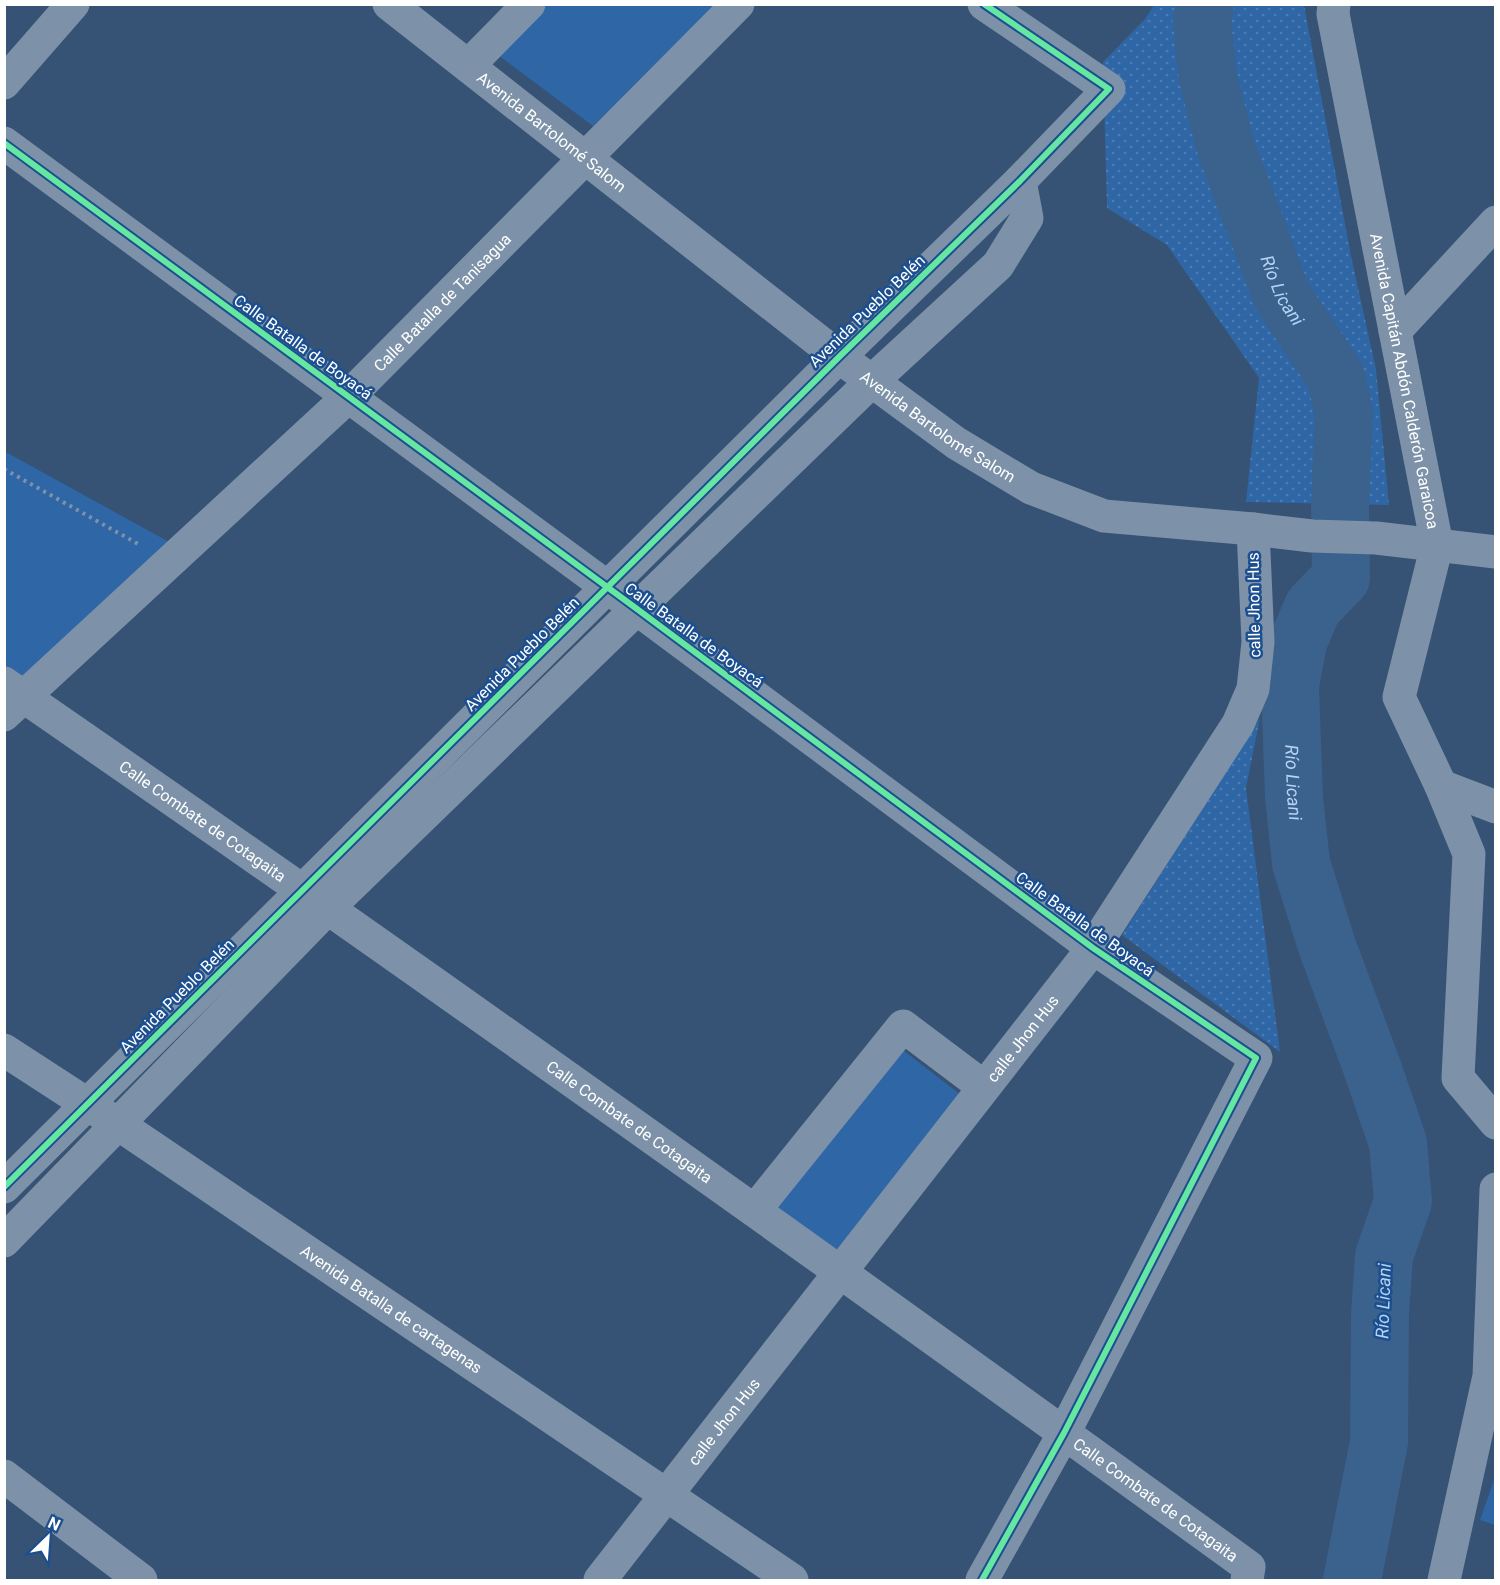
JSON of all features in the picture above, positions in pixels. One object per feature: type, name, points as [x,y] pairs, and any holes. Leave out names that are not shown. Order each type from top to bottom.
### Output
[{"type":"street","points":[[4,83],[73,4]]},
{"type":"street","name":"Avenida Bartolomé Salom","points":[[389,4],[839,357],[956,442],[1031,488],[1104,516],[1312,536],[1376,537],[1496,552]]},
{"type":"street","points":[[468,66],[529,4]]},
{"type":"street","name":"Calle Batalla de Tanisagua","points":[[11,698],[171,562],[348,397],[738,4]]},
{"type":"street","name":"Avenida Pueblo Belén","points":[[4,1240],[118,1124],[315,899],[607,588],[1020,181],[1109,89],[984,4]]},
{"type":"street","name":"Avenida Capitán Abdón Calderón Garaicoa","points":[[1334,4],[1333,14],[1437,545],[1399,697],[1441,786],[1469,854],[1458,1078],[1496,1123]]},
{"type":"street","name":"Calle Batalla de Boyacá","points":[[4,142],[638,609],[1092,948],[1256,1058],[1064,1433]]},
{"type":"street","name":"Avenida Pueblo Belén","points":[[4,1187],[88,1104],[638,609],[872,381],[998,265],[1027,218],[1020,181]]},
{"type":"street","points":[[1395,331],[1496,222]]},
{"type":"street","name":"calle Jhon Hus","points":[[600,1581],[1092,948],[1238,724],[1253,689],[1257,642],[1253,529]]},
{"type":"street","name":"Calle Combate de Cotagaita","points":[[11,698],[315,899],[755,1210],[1064,1433],[1248,1574]]},
{"type":"street","points":[[1441,786],[1496,807]]},
{"type":"street","points":[[755,1210],[903,1026],[984,1087]]},
{"type":"street","name":"Avenida Batalla de cartagenas","points":[[4,1050],[118,1124],[792,1581]]},
{"type":"street","points":[[1444,1581],[1489,1376],[1496,1189]]},
{"type":"street","points":[[982,1581],[1064,1433]]},
{"type":"street","points":[[4,1476],[141,1581]]},
{"type":"path","points":[[4,469],[171,562]]},
{"type":"shaded area","points":[[547,5],[715,5],[627,92],[609,113],[607,112],[593,126],[498,55]]},
{"type":"shaded area","points":[[1154,5],[1304,5],[1351,256],[1376,369],[1389,505],[1246,502],[1259,378],[1167,245],[1107,208],[1103,62],[1145,19]]},
{"type":"shaded area","points":[[4,451],[171,543],[20,679],[5,668]]},
{"type":"shaded area","points":[[1260,718],[1246,788],[1280,1052],[1122,935]]},
{"type":"shaded area","points":[[899,1047],[961,1095],[838,1254],[776,1206]]},
{"type":"shaded area","points":[[1495,1477],[1496,1525],[1480,1520]]},
{"type":"waterway","name":"Río Licani","points":[[1205,4],[1202,21],[1208,78],[1226,148],[1282,296],[1336,377],[1344,414],[1340,505],[1341,578],[1313,607],[1298,642],[1290,686],[1294,797],[1301,863],[1327,946],[1398,1143],[1403,1201],[1384,1256],[1380,1314],[1379,1442],[1352,1580]]},
{"type":"cycle path","points":[[4,1187],[839,357],[1020,181],[1109,89],[984,4]]},
{"type":"cycle path","points":[[4,143],[1093,948],[1256,1058],[1064,1433],[982,1580]]}]
